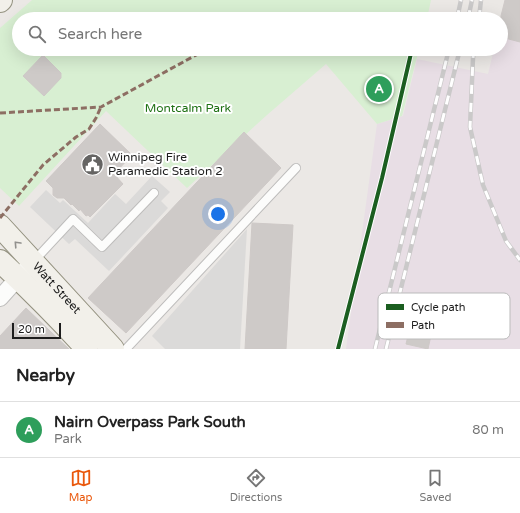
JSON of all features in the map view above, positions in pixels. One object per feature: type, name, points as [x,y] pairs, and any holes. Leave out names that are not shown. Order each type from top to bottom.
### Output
[{"type":"main road","name":"Watt Street","points":[[0,226],[33,262],[87,341]]},
{"type":"main road","name":"Watt Street","points":[[0,261],[66,326],[87,341],[113,349]]},
{"type":"street","points":[[0,298],[33,262]]},
{"type":"lane","points":[[126,349],[296,168]]},
{"type":"lane","points":[[33,262],[73,220],[102,247],[154,193]]},
{"type":"shaded area","points":[[520,0],[520,349],[346,349],[377,124],[403,116],[417,59],[488,74],[492,56],[508,56],[508,13]]},
{"type":"shaded area","points":[[152,176],[170,192],[161,201],[168,208],[109,271],[75,239],[69,244],[30,207],[46,190],[60,203],[63,200],[88,223],[115,194],[126,204]]},
{"type":"shaded area","points":[[247,229],[240,349],[165,349],[152,336]]},
{"type":"green space","name":"Montcalm Park","points":[[32,0],[431,0],[428,12],[18,12]]},
{"type":"green space","name":"Montcalm Park","points":[[12,18],[12,56],[417,56],[402,116],[377,124],[326,64],[267,115],[187,188],[106,111],[19,206],[0,188],[0,28]]},
{"type":"building","points":[[505,0],[520,0],[520,42],[508,39],[508,12],[502,12]]},
{"type":"building","points":[[42,56],[44,56],[61,73],[61,78],[44,96],[23,76]]},
{"type":"building","name":"Winnipeg Fire Paramedic Station 2","points":[[100,124],[132,155],[114,174],[123,184],[90,217],[88,215],[86,216],[80,209],[79,211],[64,198],[57,198],[53,195],[53,188],[46,181]]},
{"type":"building","points":[[244,132],[281,168],[126,333],[88,298]]},
{"type":"building","points":[[252,223],[293,225],[286,349],[245,349]]},
{"type":"building","points":[[26,308],[69,349],[0,349],[0,336]]},
{"type":"building","points":[[407,339],[430,339],[428,349],[406,344]]},
{"type":"railway","points":[[458,12],[461,0]]},
{"type":"railway","points":[[469,12],[472,0]]},
{"type":"railway","points":[[480,12],[481,0]]},
{"type":"railway","points":[[389,293],[447,56]]},
{"type":"railway","points":[[400,293],[458,56]]},
{"type":"railway","points":[[473,56],[470,127],[483,185],[506,241],[520,260]]},
{"type":"railway","points":[[375,349],[378,337]]},
{"type":"railway","points":[[386,349],[388,339]]},
{"type":"marked path","points":[[0,113],[101,107],[194,56]]},
{"type":"marked path","points":[[0,218],[43,165],[76,137],[89,129],[101,107]]},
{"type":"cycle path","points":[[338,349],[382,178],[410,56]]},
{"type":"place","name":"Nairn Overpass Park South","points":[[379,89]]},
{"type":"place","name":"Winnipeg Fire Paramedic Station 2","points":[[93,164]]}]
